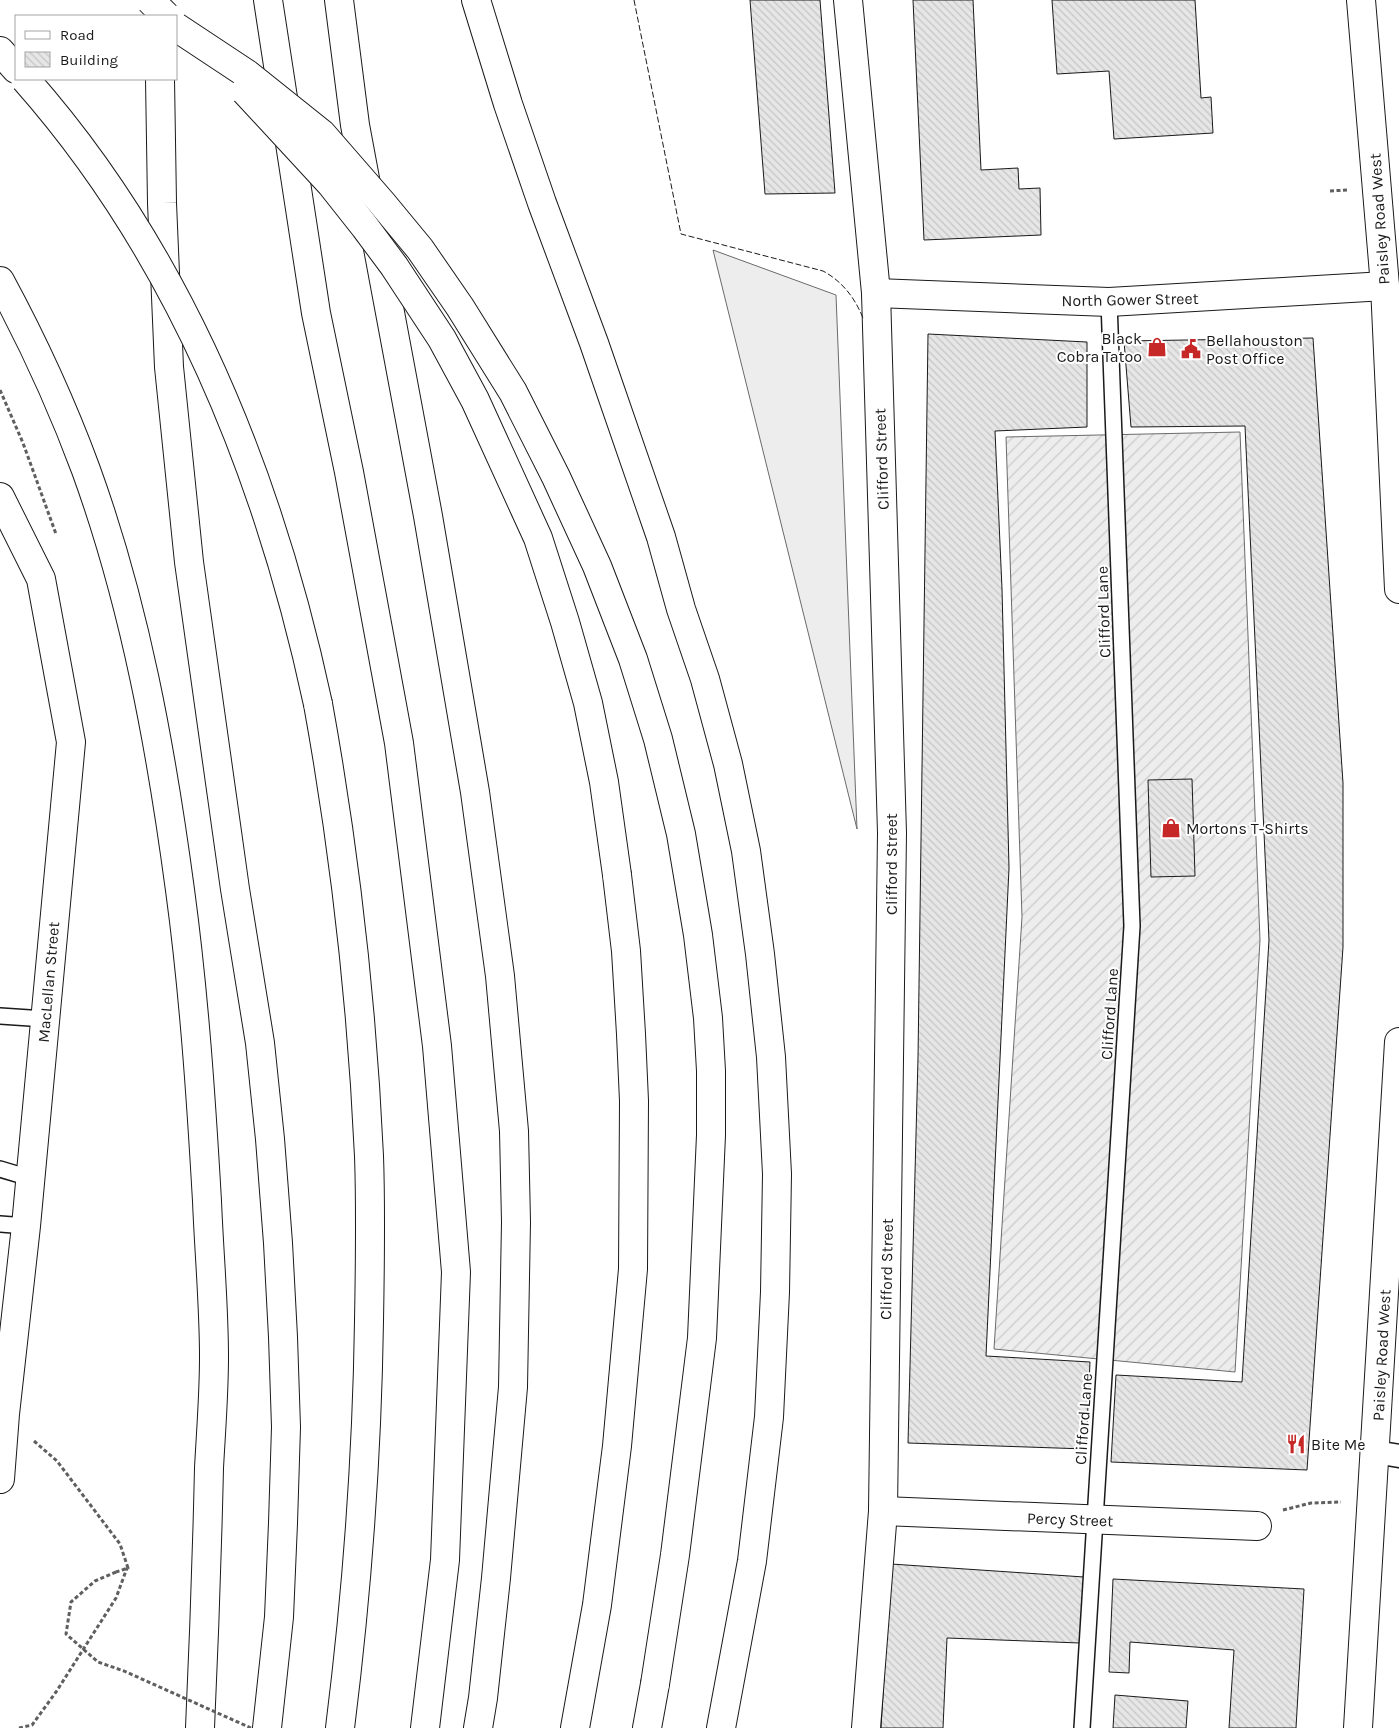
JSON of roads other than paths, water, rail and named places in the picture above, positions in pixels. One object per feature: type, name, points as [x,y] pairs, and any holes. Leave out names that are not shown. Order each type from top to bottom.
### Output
[{"type":"main road","points":[[150,0],[165,15]]},
{"type":"main road","points":[[160,0],[160,15]]},
{"type":"main road","points":[[268,0],[316,313],[349,472],[399,743],[437,1046],[456,1272],[445,1560],[425,1728]]},
{"type":"main road","points":[[339,0],[355,125],[428,516],[475,792],[500,976],[514,1131],[516,1222],[513,1387],[495,1587],[478,1728]]},
{"type":"main road","points":[[476,0],[508,104],[594,343],[661,538],[681,609],[705,679],[728,764],[747,860],[760,954],[771,1057],[776,1174],[776,1292],[768,1417],[752,1561],[722,1728]]},
{"type":"main road","name":"Clifford Street","points":[[848,0],[876,293],[892,832],[882,1511],[866,1728]]},
{"type":"main road","name":"Paisley Road West","points":[[1361,0],[1385,286],[1399,577]]},
{"type":"main road","points":[[178,28],[247,74],[322,134],[420,249],[460,307],[513,392],[577,521],[597,566],[633,659],[658,739],[681,834],[698,935],[708,1018],[712,1135],[702,1338],[675,1555],[647,1728]]},
{"type":"main road","points":[[178,29],[253,100],[331,184],[394,266],[442,339],[475,400],[538,538],[588,703],[602,773],[626,951],[632,1034],[634,1101],[633,1269],[617,1446],[597,1605],[575,1728]]},
{"type":"main road","points":[[0,51],[15,67]]},
{"type":"main road","points":[[26,80],[68,131],[122,207],[159,267],[203,351],[227,404],[270,519],[295,607],[318,704],[333,796],[352,941],[366,1107],[370,1202],[368,1365],[359,1552],[340,1728]]},
{"type":"main road","points":[[160,80],[168,367],[189,562],[235,889],[260,1043],[278,1242],[286,1427],[284,1523],[279,1617],[268,1728]]},
{"type":"main road","points":[[0,281],[45,368],[87,472],[106,531],[141,660],[165,785],[176,858],[187,941],[195,1028],[204,1148],[214,1357],[200,1728]]},
{"type":"main road","name":"North Gower Street","points":[[876,293],[1109,302],[1385,286]]},
{"type":"main road","name":"MacLellan Street","points":[[0,496],[41,578],[71,742],[30,1178],[13,1225],[5,1414],[0,1479]]},
{"type":"main road","name":"Paisley Road West","points":[[1358,1728],[1372,1501],[1387,1454],[1399,1042]]},
{"type":"main road","name":"Percy Street","points":[[882,1511],[1257,1526]]},
{"type":"lane","name":"Clifford Lane","points":[[1082,1728],[1132,926],[1109,302]]},
{"type":"lane","points":[[0,1016],[45,1019]]},
{"type":"lane","points":[[0,1169],[30,1178]]},
{"type":"place","name":"Black Cobra Tatoo","points":[[1157,347]]},
{"type":"place","name":"Bellahouston Post Office","points":[[1191,349]]},
{"type":"place","name":"Mortons T-Shirts","points":[[1171,828]]},
{"type":"place","name":"Bite Me","points":[[1296,1444]]}]
